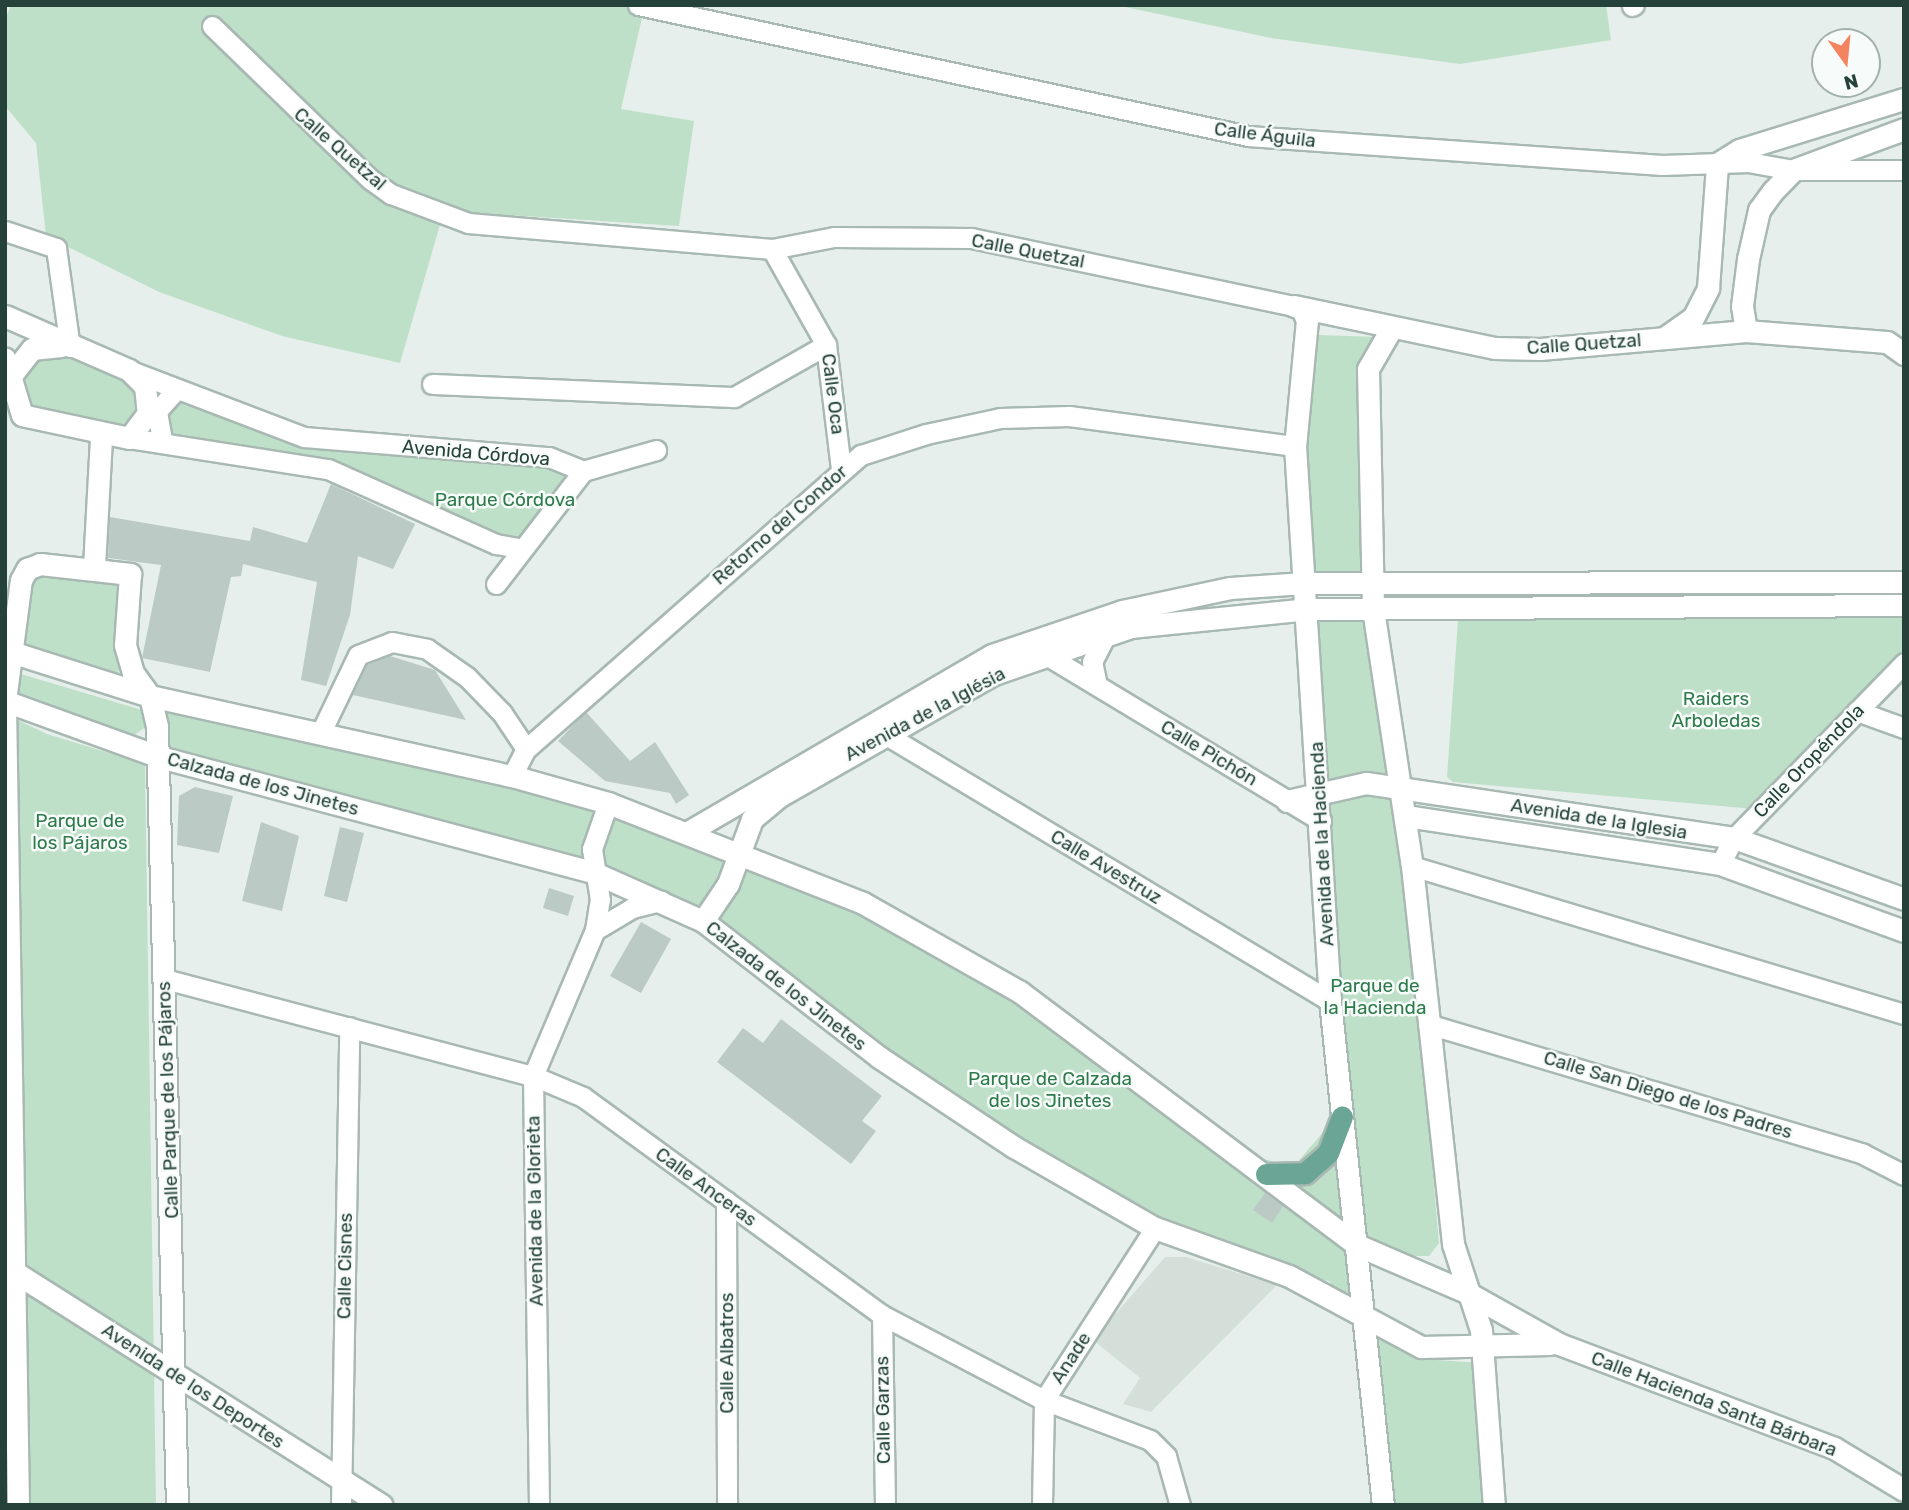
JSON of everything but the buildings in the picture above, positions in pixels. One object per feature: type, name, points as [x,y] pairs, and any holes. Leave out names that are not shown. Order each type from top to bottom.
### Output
[{"type":"main road","points":[[1662,339],[1693,318],[1709,288],[1717,164],[1739,150],[1904,99]]},
{"type":"main road","points":[[1746,331],[1743,288],[1759,210],[1793,170],[1904,130]]},
{"type":"main road","name":"Calle Quetzal","points":[[1298,307],[1391,328],[1518,349],[1746,331],[1898,346]]},
{"type":"main road","name":"Avenida de la Hacienda","points":[[1298,307],[1307,320],[1295,446],[1321,790],[1330,1001],[1357,1244],[1360,1318],[1382,1505]]},
{"type":"main road","name":"Avenida Córdova","points":[[5,316],[129,370]]},
{"type":"main road","points":[[1391,328],[1368,369],[1373,609],[1406,816],[1452,1244],[1482,1344],[1494,1505]]},
{"type":"main road","points":[[70,346],[33,349],[9,366],[14,414],[101,436],[129,438],[148,413],[150,400],[129,370]]},
{"type":"main road","points":[[94,567],[101,436]]},
{"type":"main road","points":[[18,1505],[9,1268],[5,701],[9,652],[21,580],[27,569],[40,564],[94,567],[130,574],[125,645],[133,673],[150,696]]},
{"type":"main road","points":[[1304,583],[1904,582]]},
{"type":"main road","name":"Avenida de la Iglésia","points":[[688,832],[992,655],[1122,611],[1230,588],[1304,583]]},
{"type":"main road","points":[[1308,608],[1904,605]]},
{"type":"main road","name":"Avenida de la Iglésia","points":[[703,921],[741,854],[752,819],[883,733],[993,674],[1105,636],[1222,614],[1308,608]]},
{"type":"main road","points":[[9,652],[150,696],[512,776],[608,803],[688,832],[863,903],[1020,992],[1357,1244],[1466,1292]]},
{"type":"main road","name":"Calle Parque de los Pájaros","points":[[150,696],[160,757],[177,1505]]},
{"type":"main road","name":"Calzada de los Jinetes","points":[[5,701],[160,757],[595,873],[660,901],[703,921],[879,1057],[1014,1147],[1155,1228],[1289,1276],[1360,1318],[1421,1347],[1482,1344]]},
{"type":"main road","name":"Avenida de la Iglesia","points":[[1287,801],[1321,790],[1366,783],[1734,838],[1904,899]]},
{"type":"main road","name":"Avenida de la Iglesia","points":[[1406,816],[1720,864],[1904,930]]},
{"type":"main road","points":[[1266,1174],[1305,1173],[1328,1153],[1342,1117]]},
{"type":"main road","name":"Avenida de los Deportes","points":[[9,1268],[341,1483],[382,1505]]},
{"type":"main road","name":"Calle Hacienda Santa Bárbara","points":[[1466,1292],[1559,1344],[1834,1448],[1904,1490]]},
{"type":"main road","name":"Calle Hacienda Santa Bárbara","points":[[1482,1344],[1559,1344]]},
{"type":"street","name":"Calle Águila","points":[[638,5],[1248,136],[1717,164],[1749,162],[1793,170],[1904,170]]},
{"type":"street","name":"Calle Quetzal","points":[[212,26],[370,179],[444,217],[772,250],[834,237],[971,238],[1298,307]]},
{"type":"street","points":[[5,231],[55,248],[70,346]]},
{"type":"street","name":"Calle Oca","points":[[772,250],[826,345],[841,469]]},
{"type":"street","points":[[432,384],[734,397],[826,345]]},
{"type":"street","name":"Avenida Córdova","points":[[129,370],[175,391],[304,437],[549,457],[583,471]]},
{"type":"street","points":[[162,440],[157,411],[175,391]]},
{"type":"street","name":"Retorno del Condor","points":[[512,776],[526,749],[841,469],[861,455],[926,434],[1000,418],[1069,416],[1295,446]]},
{"type":"street","points":[[129,438],[162,440],[328,470],[496,544],[519,548]]},
{"type":"street","points":[[496,584],[519,548],[583,471],[656,450]]},
{"type":"street","points":[[1097,685],[1092,662],[1105,636]]},
{"type":"street","points":[[321,732],[358,655],[392,642],[427,649],[467,677],[502,713],[526,749]]},
{"type":"street","name":"Calle Pichón","points":[[1048,656],[1321,821]]},
{"type":"street","name":"Calle Oropéndola","points":[[1720,864],[1734,838],[1904,663]]},
{"type":"street","points":[[1857,711],[1904,727]]},
{"type":"street","name":"Calle Avestruz","points":[[883,733],[1330,1001]]},
{"type":"street","name":"Avenida de la Glorieta","points":[[539,1505],[533,1076],[596,930],[600,900],[595,873],[594,832],[608,803]]},
{"type":"street","points":[[1763,880],[1786,857]]},
{"type":"street","points":[[1412,866],[1904,1014]]},
{"type":"street","points":[[596,930],[632,908],[660,901]]},
{"type":"street","name":"Calle Anceras","points":[[165,979],[533,1076],[583,1097],[882,1315],[1044,1400],[1150,1440],[1166,1456],[1180,1505]]},
{"type":"street","name":"Calle San Diego de los Padres","points":[[1428,1024],[1863,1154],[1904,1175]]},
{"type":"street","name":"Calle Cisnes","points":[[341,1505],[349,1027]]},
{"type":"street","name":"Calle Albatros","points":[[726,1201],[727,1505]]},
{"type":"street","name":"Anade","points":[[1042,1505],[1044,1400],[1155,1228]]},
{"type":"street","name":"Calle Garzas","points":[[882,1315],[885,1505]]},
{"type":"shaded area","points":[[1165,1257],[1186,1257],[1277,1285],[1151,1412],[1123,1404],[1140,1378],[1093,1340]]},
{"type":"green space","points":[[11,5],[645,5],[621,109],[694,121],[679,226],[444,211],[400,363],[282,336],[159,292],[46,236],[36,143],[5,106],[5,20]]},
{"type":"green space","points":[[1116,5],[1606,5],[1611,40],[1460,64],[1271,38]]},
{"type":"green space","points":[[1318,335],[1377,337],[1357,379],[1367,577],[1307,579],[1298,446],[1311,340]]},
{"type":"green space","points":[[69,352],[126,378],[144,401],[127,436],[24,412],[16,374],[26,356]]},
{"type":"green space","name":"Parque Córdova","points":[[175,393],[240,419],[581,471],[518,547],[328,469],[163,439],[158,412]]},
{"type":"green space","points":[[32,573],[128,575],[118,677],[19,648]]},
{"type":"green space","name":"Raiders Arboledas","points":[[1904,608],[1904,655],[1754,809],[1453,782],[1447,777],[1458,620]]},
{"type":"green space","points":[[1310,611],[1371,611],[1400,786],[1324,785]]},
{"type":"green space","points":[[14,672],[142,710],[147,726],[133,736],[8,694]]},
{"type":"green space","name":"Parque de Calzada de los Jinetes","points":[[168,707],[511,778],[863,904],[1020,993],[1263,1159],[1294,1166],[1338,1115],[1356,1245],[1359,1317],[1329,1281],[1290,1274],[1156,1226],[1016,1145],[704,917],[166,752]]},
{"type":"green space","name":"Parque de los Pájaros","points":[[11,717],[47,734],[145,764],[156,1505],[30,1505]]},
{"type":"green space","name":"Parque de la Hacienda","points":[[1399,791],[1439,1243],[1429,1256],[1401,1256],[1359,1243],[1324,792]]},
{"type":"green space","points":[[1362,1326],[1421,1359],[1483,1363],[1493,1505],[1384,1505]]}]
